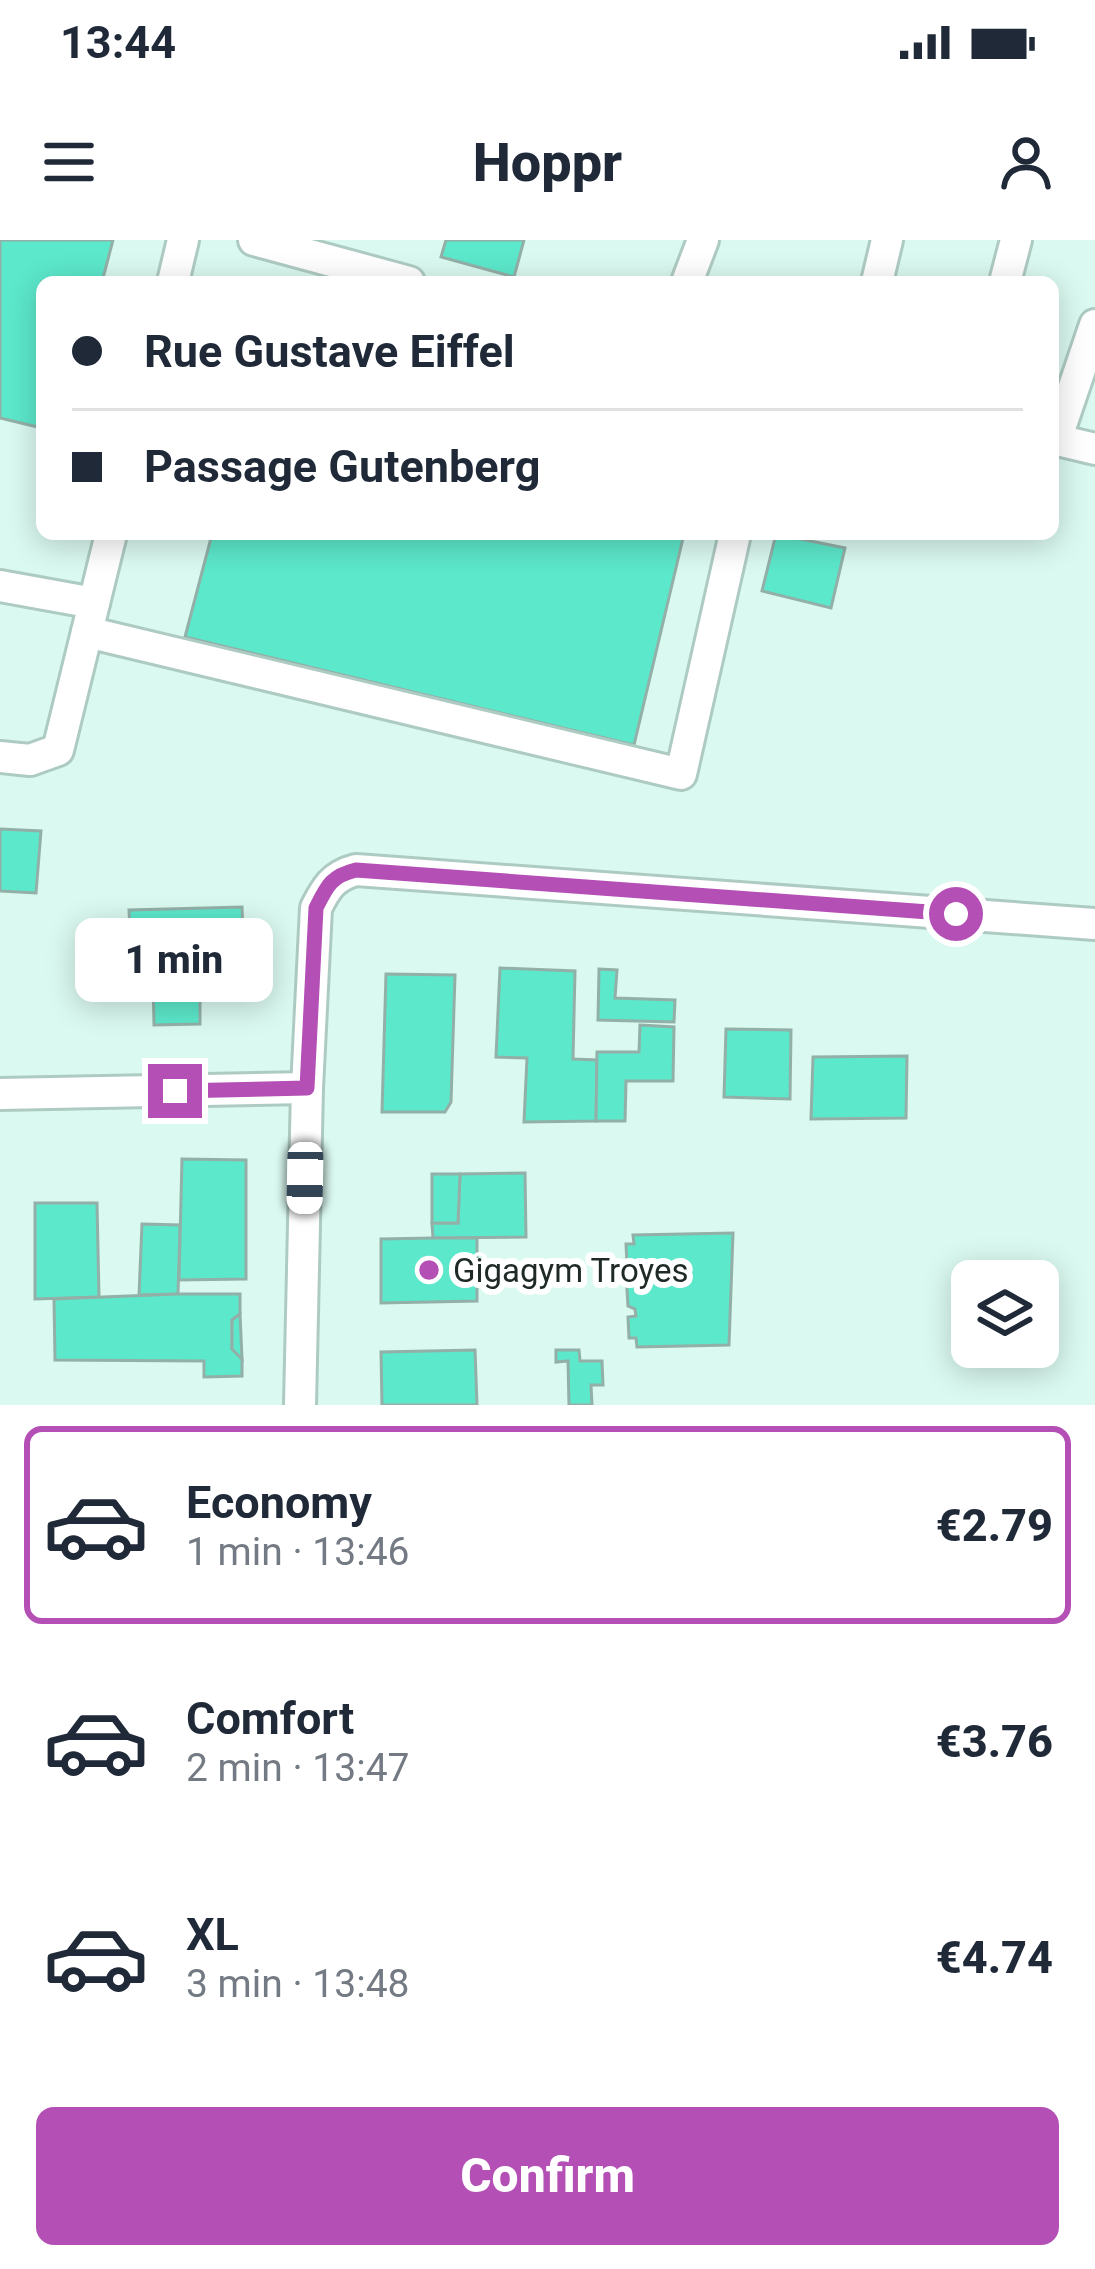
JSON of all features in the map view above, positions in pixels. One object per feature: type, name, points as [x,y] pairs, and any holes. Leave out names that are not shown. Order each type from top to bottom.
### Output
[{"type":"street","points":[[174,276],[183,240]]},
{"type":"street","points":[[254,240],[387,276]]},
{"type":"street","points":[[689,276],[703,240]]},
{"type":"street","points":[[878,276],[887,240]]},
{"type":"street","points":[[1007,276],[1016,240]]},
{"type":"street","points":[[1059,426],[1095,325]]},
{"type":"street","points":[[1059,441],[1095,449]]},
{"type":"street","points":[[0,757],[30,760],[58,750],[110,540]]},
{"type":"street","points":[[0,586],[91,617],[681,774],[734,540]]},
{"type":"street","points":[[300,1405],[316,908],[328,885],[341,874],[356,870],[1095,924]]},
{"type":"street","points":[[0,1094],[307,1088]]},
{"type":"building","points":[[0,240],[113,240],[104,276],[36,276],[36,427],[0,418]]},
{"type":"building","points":[[446,240],[524,240],[514,276],[441,257]]},
{"type":"building","points":[[210,540],[683,540],[634,745],[185,637]]},
{"type":"building","points":[[775,540],[845,548],[831,608],[762,591]]},
{"type":"building","points":[[0,829],[41,831],[36,893],[0,891]]},
{"type":"building","points":[[242,907],[245,977],[222,978],[200,1000],[200,1024],[154,1025],[152,932],[130,933],[129,910]]},
{"type":"building","points":[[500,968],[575,971],[573,1059],[597,1060],[596,1121],[524,1122],[527,1058],[496,1057]]},
{"type":"building","points":[[599,969],[617,970],[615,998],[675,1000],[674,1022],[598,1020]]},
{"type":"building","points":[[386,974],[455,975],[451,1102],[445,1112],[382,1112]]},
{"type":"building","points":[[640,1025],[674,1027],[673,1081],[626,1081],[625,1121],[596,1121],[597,1052],[639,1052]]},
{"type":"building","points":[[726,1029],[791,1030],[790,1099],[724,1097]]},
{"type":"building","points":[[907,1056],[906,1118],[811,1119],[813,1057]]},
{"type":"building","points":[[182,1159],[246,1160],[246,1279],[179,1280]]},
{"type":"building","points":[[525,1173],[526,1237],[433,1238],[432,1223],[458,1223],[460,1174]]},
{"type":"building","points":[[432,1174],[460,1174],[458,1223],[432,1223]]},
{"type":"building","points":[[35,1203],[97,1203],[99,1297],[35,1299]]},
{"type":"building","points":[[142,1224],[180,1225],[178,1294],[139,1295]]},
{"type":"building","points":[[733,1233],[729,1345],[637,1347],[636,1338],[629,1338],[628,1317],[636,1316],[628,1306],[626,1274],[635,1273],[634,1265],[627,1265],[626,1244],[634,1244],[633,1235]]},
{"type":"building","name":"Gigagym Troyes","points":[[477,1238],[477,1301],[381,1303],[381,1239]]},
{"type":"building","points":[[240,1294],[240,1314],[232,1320],[232,1349],[242,1359],[242,1376],[204,1377],[204,1361],[55,1360],[54,1299]]},
{"type":"building","points":[[240,1314],[242,1359],[232,1349],[232,1320]]},
{"type":"building","points":[[475,1350],[477,1405],[382,1405],[381,1352]]},
{"type":"building","points":[[556,1350],[579,1350],[580,1361],[602,1361],[603,1385],[591,1385],[592,1405],[569,1405],[568,1361],[556,1362]]},
{"type":"place","name":"Gigagym Troyes","points":[[429,1270]]},
{"type":"route","points":[[175,1091],[307,1088],[316,908],[328,885],[356,870],[956,914]]}]
